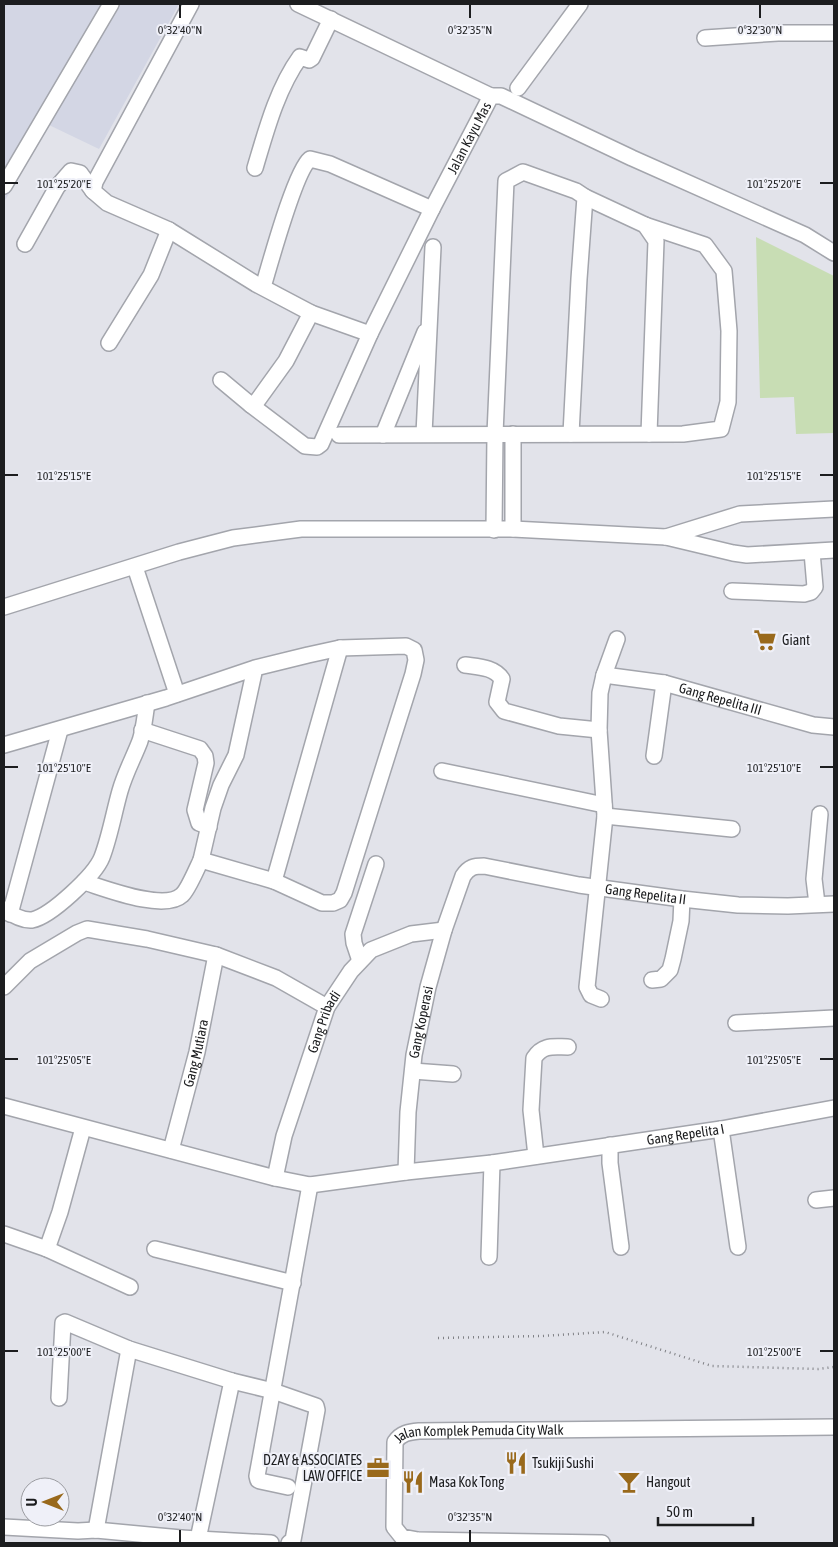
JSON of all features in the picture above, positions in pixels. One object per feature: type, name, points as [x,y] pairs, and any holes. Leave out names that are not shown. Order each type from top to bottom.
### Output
[{"type":"street","points":[[4,186],[111,4]]},
{"type":"street","points":[[93,190],[95,182],[191,4]]},
{"type":"street","points":[[298,4],[491,96]]},
{"type":"street","points":[[518,88],[580,4]]},
{"type":"street","points":[[255,168],[274,108],[291,72],[300,58],[308,60],[312,58],[331,19]]},
{"type":"street","points":[[705,38],[778,33],[834,33]]},
{"type":"street","name":"Jalan Kayu Mas","points":[[251,405],[305,446],[318,447],[321,444],[370,334],[491,96],[501,96],[632,158],[805,235],[834,253]]},
{"type":"street","points":[[263,287],[291,200],[306,162],[310,159],[330,164],[432,210]]},
{"type":"street","points":[[25,244],[57,187],[71,171],[80,173],[93,190],[107,203],[169,230],[263,287],[311,313],[370,334]]},
{"type":"street","points":[[339,435],[424,434],[495,434],[512,434],[571,434],[649,434],[683,434],[721,429],[728,402],[729,331],[724,271],[705,245],[645,225],[576,191],[523,172],[506,181],[495,434],[494,530]]},
{"type":"street","points":[[571,434],[585,197]]},
{"type":"street","points":[[645,225],[656,241],[649,434]]},
{"type":"street","points":[[109,343],[151,275],[169,230]]},
{"type":"street","points":[[424,434],[432,247]]},
{"type":"street","points":[[221,380],[251,405],[258,402],[286,361],[311,313]]},
{"type":"street","points":[[383,435],[430,321]]},
{"type":"street","points":[[512,434],[513,529]]},
{"type":"street","points":[[666,537],[740,514],[834,509]]},
{"type":"street","points":[[4,607],[179,552],[233,538],[301,529],[513,529],[666,537],[747,555],[834,550]]},
{"type":"street","points":[[732,591],[804,594],[811,592],[815,587],[812,552]]},
{"type":"street","points":[[135,567],[177,694]]},
{"type":"street","points":[[601,999],[591,995],[587,987],[605,811],[598,730],[600,693],[616,639]]},
{"type":"street","points":[[4,745],[60,730],[255,668],[340,648],[406,646],[414,650],[416,660],[413,674],[344,893],[340,900],[333,903],[322,902],[274,881],[201,860]]},
{"type":"street","points":[[274,881],[340,648]]},
{"type":"street","points":[[465,665],[489,669],[498,673],[502,680],[497,702],[504,711],[559,726],[598,730]]},
{"type":"street","points":[[84,882],[127,896],[160,901],[171,901],[182,895],[201,860],[213,808],[221,785],[236,755],[255,668]]},
{"type":"street","name":"Gang Repelita III","points":[[604,675],[664,683],[813,725],[834,727]]},
{"type":"street","points":[[654,756],[664,683]]},
{"type":"street","points":[[60,730],[7,911],[24,919],[32,920],[57,906],[84,882],[102,858],[121,788],[140,739],[147,703]]},
{"type":"street","points":[[142,730],[200,749],[206,762],[195,810],[199,823],[209,828]]},
{"type":"street","points":[[442,771],[605,811],[732,829]]},
{"type":"street","points":[[817,904],[814,879],[820,814]]},
{"type":"street","points":[[360,961],[353,934],[376,864]]},
{"type":"street","name":"Gang Repelita II","points":[[463,876],[468,869],[475,866],[484,866],[596,888],[682,899],[738,905],[788,906],[834,904]]},
{"type":"street","name":"Gang Koperasi","points":[[406,1172],[408,1112],[413,1071],[428,987],[444,930],[463,876]]},
{"type":"street","points":[[652,980],[661,979],[670,970],[681,922],[682,899]]},
{"type":"street","points":[[4,987],[30,961],[87,929],[147,939],[216,955],[276,978],[327,1007]]},
{"type":"street","name":"Gang Pribadi","points":[[275,1178],[284,1136],[327,1007],[351,971],[371,950],[411,934],[444,930]]},
{"type":"street","name":"Gang Mutiara","points":[[171,1150],[197,1052],[216,955]]},
{"type":"street","points":[[736,1023],[834,1018]]},
{"type":"street","points":[[536,1156],[531,1110],[533,1063],[538,1052],[548,1046],[568,1047]]},
{"type":"street","points":[[413,1071],[453,1074]]},
{"type":"street","name":"Gang Repelita I","points":[[4,1106],[275,1178],[310,1185],[492,1163],[721,1129],[834,1108]]},
{"type":"street","points":[[48,1249],[83,1128]]},
{"type":"street","points":[[721,1129],[738,1247]]},
{"type":"street","points":[[610,1145],[610,1163],[621,1247]]},
{"type":"street","points":[[489,1257],[492,1163]]},
{"type":"street","points":[[288,1487],[260,1481],[257,1478],[310,1185]]},
{"type":"street","points":[[816,1200],[834,1198]]},
{"type":"street","points":[[4,1234],[48,1249],[130,1287]]},
{"type":"street","points":[[155,1249],[293,1283]]},
{"type":"street","points":[[59,1398],[63,1323],[66,1322],[129,1349],[313,1404],[318,1410],[293,1540],[289,1543]]},
{"type":"street","points":[[96,1530],[129,1349]]},
{"type":"street","points":[[198,1539],[232,1381]]},
{"type":"street","name":"Jalan Komplek Pemuda City Walk","points":[[602,1543],[418,1540],[402,1537],[394,1527],[395,1442],[398,1437],[406,1433],[419,1431],[834,1427]]},
{"type":"street","points":[[4,1527],[79,1537],[96,1530],[180,1541],[198,1539],[271,1543]]},
{"type":"path","points":[[438,1338],[542,1336],[605,1332],[712,1366],[818,1369],[834,1367]]},
{"type":"shaded area","points":[[4,4],[179,4],[99,149],[49,125],[4,202]]},
{"type":"green space","points":[[756,237],[834,276],[834,433],[796,434],[794,397],[760,398]]},
{"type":"place","name":"Giant","points":[[765,640]]},
{"type":"place","name":"Tsukiji Sushi","points":[[516,1463]]},
{"type":"place","name":"D2AY & ASSOCIATES LAW OFFICE","points":[[378,1468]]},
{"type":"place","name":"Masa Kok Tong","points":[[413,1482]]},
{"type":"place","name":"Hangout","points":[[629,1482]]}]
